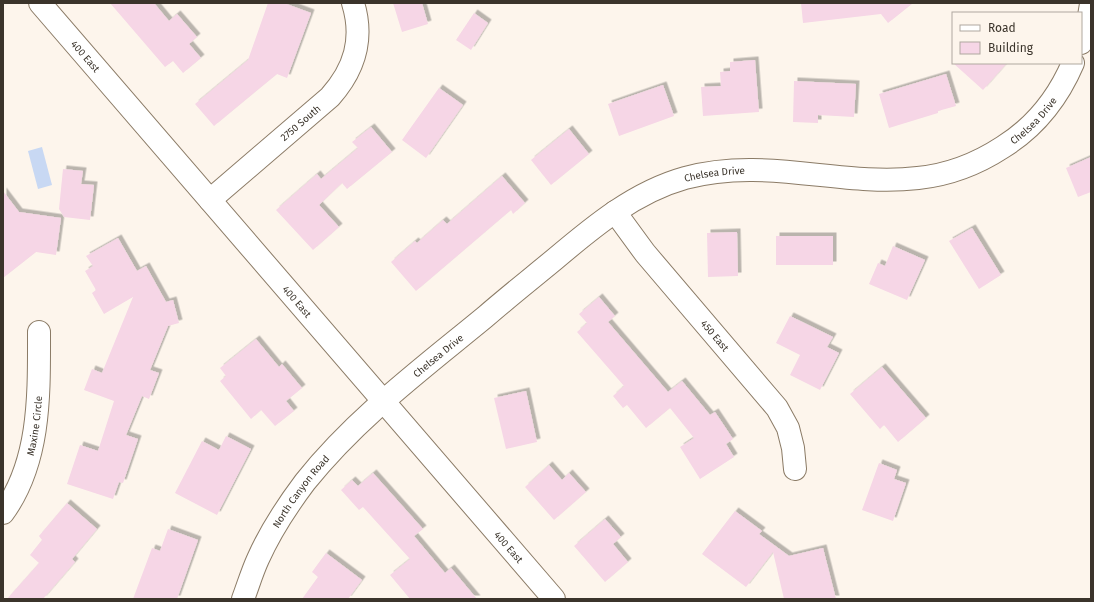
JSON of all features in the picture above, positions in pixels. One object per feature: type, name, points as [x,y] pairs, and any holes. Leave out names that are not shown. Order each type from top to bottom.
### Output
[{"type":"street","name":"400 East","points":[[40,3],[554,599]]},
{"type":"street","name":"2750 South","points":[[210,200],[330,97],[347,75],[356,50],[358,25],[353,3]]},
{"type":"street","points":[[1082,40],[1088,22],[1091,4]]},
{"type":"street","name":"Chelsea Drive","points":[[383,402],[583,235],[615,212],[651,191],[685,178],[708,173],[756,169],[861,178],[896,179],[939,175],[959,169],[994,153],[1026,130],[1054,99],[1066,80],[1073,64]]},
{"type":"street","name":"450 East","points":[[615,212],[644,253],[777,408],[788,428],[793,448],[795,469]]},
{"type":"street","name":"Maxine Circle","points":[[3,513],[17,489],[26,468],[35,430],[39,388],[39,332]]},
{"type":"street","name":"North Canyon Road","points":[[243,599],[258,559],[289,504],[306,481],[328,456],[383,402]]},
{"type":"water","points":[[42,147],[52,185],[38,189],[28,151]]},
{"type":"building","points":[[110,3],[154,3],[169,21],[177,14],[197,37],[189,44],[201,58],[183,73],[173,61],[165,67]]},
{"type":"building","points":[[268,3],[284,3],[311,13],[287,78],[277,74],[214,126],[195,104],[248,60]]},
{"type":"building","points":[[393,3],[422,3],[428,24],[402,32]]},
{"type":"building","points":[[801,3],[913,3],[888,23],[881,14],[803,23]]},
{"type":"building","points":[[474,13],[488,23],[471,50],[456,40]]},
{"type":"building","points":[[755,60],[759,112],[703,116],[701,87],[721,86],[720,72],[730,71],[730,62]]},
{"type":"building","points":[[954,64],[1006,64],[983,90]]},
{"type":"building","points":[[946,74],[956,106],[889,128],[879,94]]},
{"type":"building","points":[[794,81],[856,84],[854,117],[818,115],[818,123],[793,122]]},
{"type":"building","points":[[663,85],[674,116],[619,136],[608,104]]},
{"type":"building","points":[[439,88],[463,105],[426,158],[402,140]]},
{"type":"building","points":[[371,127],[392,152],[347,189],[342,183],[319,205],[339,227],[313,250],[276,210],[317,174],[321,179],[358,148],[352,142]]},
{"type":"building","points":[[569,129],[589,154],[551,185],[531,160]]},
{"type":"building","points":[[1091,157],[1091,192],[1078,197],[1066,168]]},
{"type":"building","points":[[63,169],[83,171],[81,184],[94,185],[90,220],[64,217],[59,209]]},
{"type":"building","points":[[502,176],[525,203],[513,214],[511,210],[416,291],[391,262],[415,241],[417,243],[443,220],[447,224]]},
{"type":"building","points":[[3,191],[19,212],[61,218],[56,255],[36,252],[3,278]]},
{"type":"building","points":[[972,228],[1001,275],[979,289],[949,241]]},
{"type":"building","points":[[737,232],[738,276],[708,277],[707,233]]},
{"type":"building","points":[[776,236],[833,236],[833,265],[776,265]]},
{"type":"building","points":[[118,238],[137,271],[146,266],[166,302],[173,300],[179,323],[168,326],[150,370],[159,373],[149,399],[142,396],[126,435],[138,439],[123,483],[119,482],[113,499],[67,484],[80,445],[98,451],[114,401],[84,390],[92,369],[102,373],[133,297],[104,314],[92,293],[96,290],[85,271],[93,266],[86,256]]},
{"type":"building","points":[[893,246],[925,260],[907,300],[869,284],[878,263],[885,266]]},
{"type":"building","points":[[599,297],[615,316],[608,322],[668,392],[682,381],[710,415],[715,412],[733,439],[726,444],[734,457],[700,479],[680,447],[694,438],[670,408],[646,428],[627,405],[623,408],[613,396],[624,386],[577,332],[587,323],[579,314]]},
{"type":"building","points":[[790,316],[833,337],[827,347],[839,353],[820,390],[790,375],[800,355],[776,343]]},
{"type":"building","points":[[256,339],[279,367],[282,364],[302,388],[286,401],[294,411],[275,426],[261,410],[251,419],[220,381],[226,376],[220,368]]},
{"type":"building","points":[[882,367],[926,418],[898,442],[884,425],[880,429],[850,394]]},
{"type":"building","points":[[526,391],[537,442],[506,449],[494,398]]},
{"type":"building","points":[[226,436],[251,449],[217,515],[175,493],[202,441],[219,450]]},
{"type":"building","points":[[879,463],[897,470],[894,479],[906,483],[893,521],[862,510]]},
{"type":"building","points":[[549,465],[562,480],[569,473],[586,492],[554,520],[525,487]]},
{"type":"building","points":[[373,473],[423,529],[414,536],[445,573],[451,568],[477,599],[410,599],[390,575],[410,559],[363,507],[359,510],[341,490],[352,480],[358,486]]},
{"type":"building","points":[[67,503],[97,529],[72,559],[75,562],[43,599],[7,599],[39,563],[30,555],[42,540],[39,536]]},
{"type":"building","points":[[735,511],[762,531],[759,534],[789,556],[823,548],[836,599],[784,599],[773,552],[746,587],[702,554]]},
{"type":"building","points":[[605,519],[621,537],[613,544],[628,562],[605,582],[574,546]]},
{"type":"building","points":[[168,529],[198,540],[177,599],[133,599],[152,548],[160,551]]},
{"type":"building","points":[[326,553],[362,580],[348,599],[302,599],[318,577],[312,572]]}]
